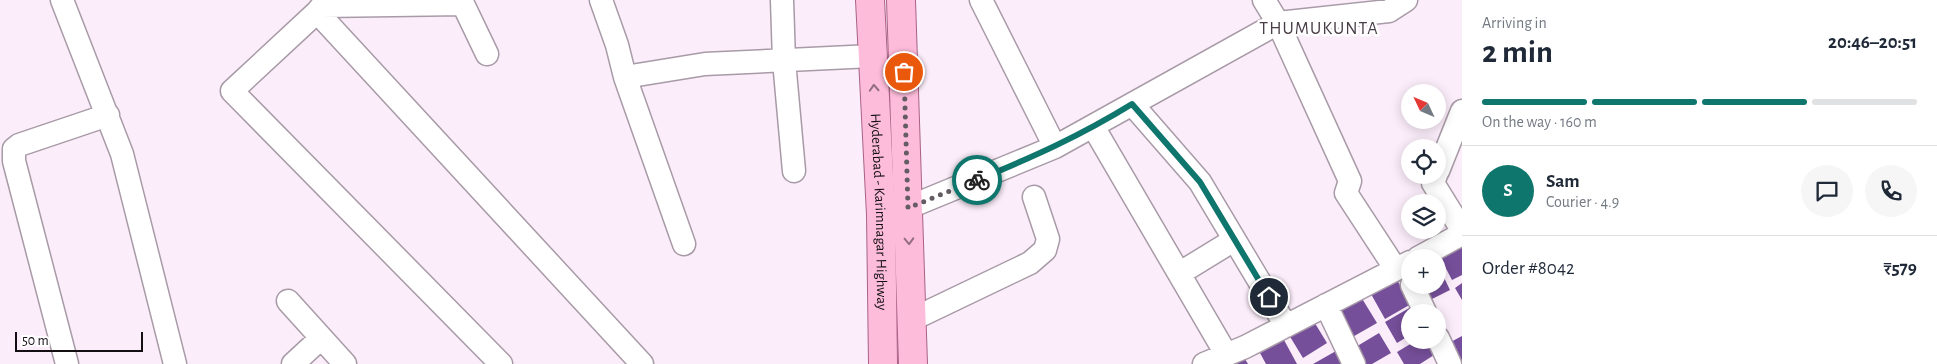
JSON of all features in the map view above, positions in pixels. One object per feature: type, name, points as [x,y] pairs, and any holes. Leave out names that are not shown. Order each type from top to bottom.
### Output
[{"type":"main road","name":"Hyderabad - Karimnagar Highway","points":[[870,0],[881,215],[883,364]]},
{"type":"main road","name":"Hyderabad - Karimnagar Highway","points":[[901,0],[913,364]]},
{"type":"street","points":[[62,0],[122,154],[175,364]]},
{"type":"street","points":[[601,0],[617,45],[625,77],[684,244]]},
{"type":"street","points":[[782,0],[784,61],[794,171]]},
{"type":"street","points":[[981,0],[1055,147]]},
{"type":"street","points":[[1264,0],[1278,23],[1326,133],[1350,180],[1346,193],[1401,261]]},
{"type":"street","points":[[908,208],[1055,147],[1094,128],[1132,104],[1278,23],[1389,11],[1406,0]]},
{"type":"street","points":[[487,54],[463,4],[320,6],[232,91],[501,364]]},
{"type":"street","points":[[320,6],[642,364]]},
{"type":"street","points":[[625,77],[705,64],[872,56]]},
{"type":"street","points":[[1132,104],[1200,182],[1286,326]]},
{"type":"street","points":[[1446,151],[1462,111]]},
{"type":"street","points":[[67,364],[14,161],[14,148],[108,115]]},
{"type":"street","points":[[1094,128],[1180,273],[1242,355]]},
{"type":"street","points":[[1434,184],[1462,230]]},
{"type":"street","points":[[911,320],[1030,263],[1045,250],[1048,239],[1034,197]]},
{"type":"street","points":[[1440,249],[1462,234]]},
{"type":"street","points":[[1180,273],[1234,240]]},
{"type":"street","points":[[1204,364],[1242,355],[1286,326],[1326,305],[1401,273]]},
{"type":"street","points":[[288,301],[345,364]]},
{"type":"street","points":[[1326,305],[1354,364]]},
{"type":"street","points":[[293,364],[320,338]]},
{"type":"street","points":[[1443,349],[1450,364]]},
{"type":"building","points":[[1462,246],[1462,275],[1452,280],[1446,268],[1446,254]]},
{"type":"building","points":[[1397,280],[1401,287],[1401,294],[1405,294],[1411,304],[1401,304],[1401,310],[1385,319],[1371,294]]},
{"type":"building","points":[[1446,282],[1450,290],[1446,292]]},
{"type":"building","points":[[1462,283],[1462,300],[1455,288]]},
{"type":"building","points":[[1358,292],[1377,323],[1349,339],[1331,308]]},
{"type":"building","points":[[1424,294],[1442,294],[1428,301]]},
{"type":"building","points":[[1401,313],[1401,341],[1397,343],[1385,322]]},
{"type":"building","points":[[1313,320],[1327,343],[1303,358],[1289,335]]},
{"type":"building","points":[[1379,333],[1391,353],[1372,364],[1363,364],[1354,348]]},
{"type":"building","points":[[1462,336],[1462,364],[1456,364],[1447,344]]},
{"type":"building","points":[[1284,340],[1297,364],[1266,364],[1260,353]]},
{"type":"building","points":[[1402,349],[1430,349],[1434,355],[1420,364],[1404,364],[1397,352]]},
{"type":"building","points":[[1336,351],[1344,364],[1313,364]]},
{"type":"building","points":[[1245,359],[1248,364],[1234,364]]},
{"type":"way so far","points":[[904,72],[908,208],[977,180]]},
{"type":"district","name":"THUMUKUNTA","points":[[1319,28]]},
{"type":"route","points":[[977,180],[1055,147],[1094,128],[1132,104],[1200,182],[1269,297]]}]
